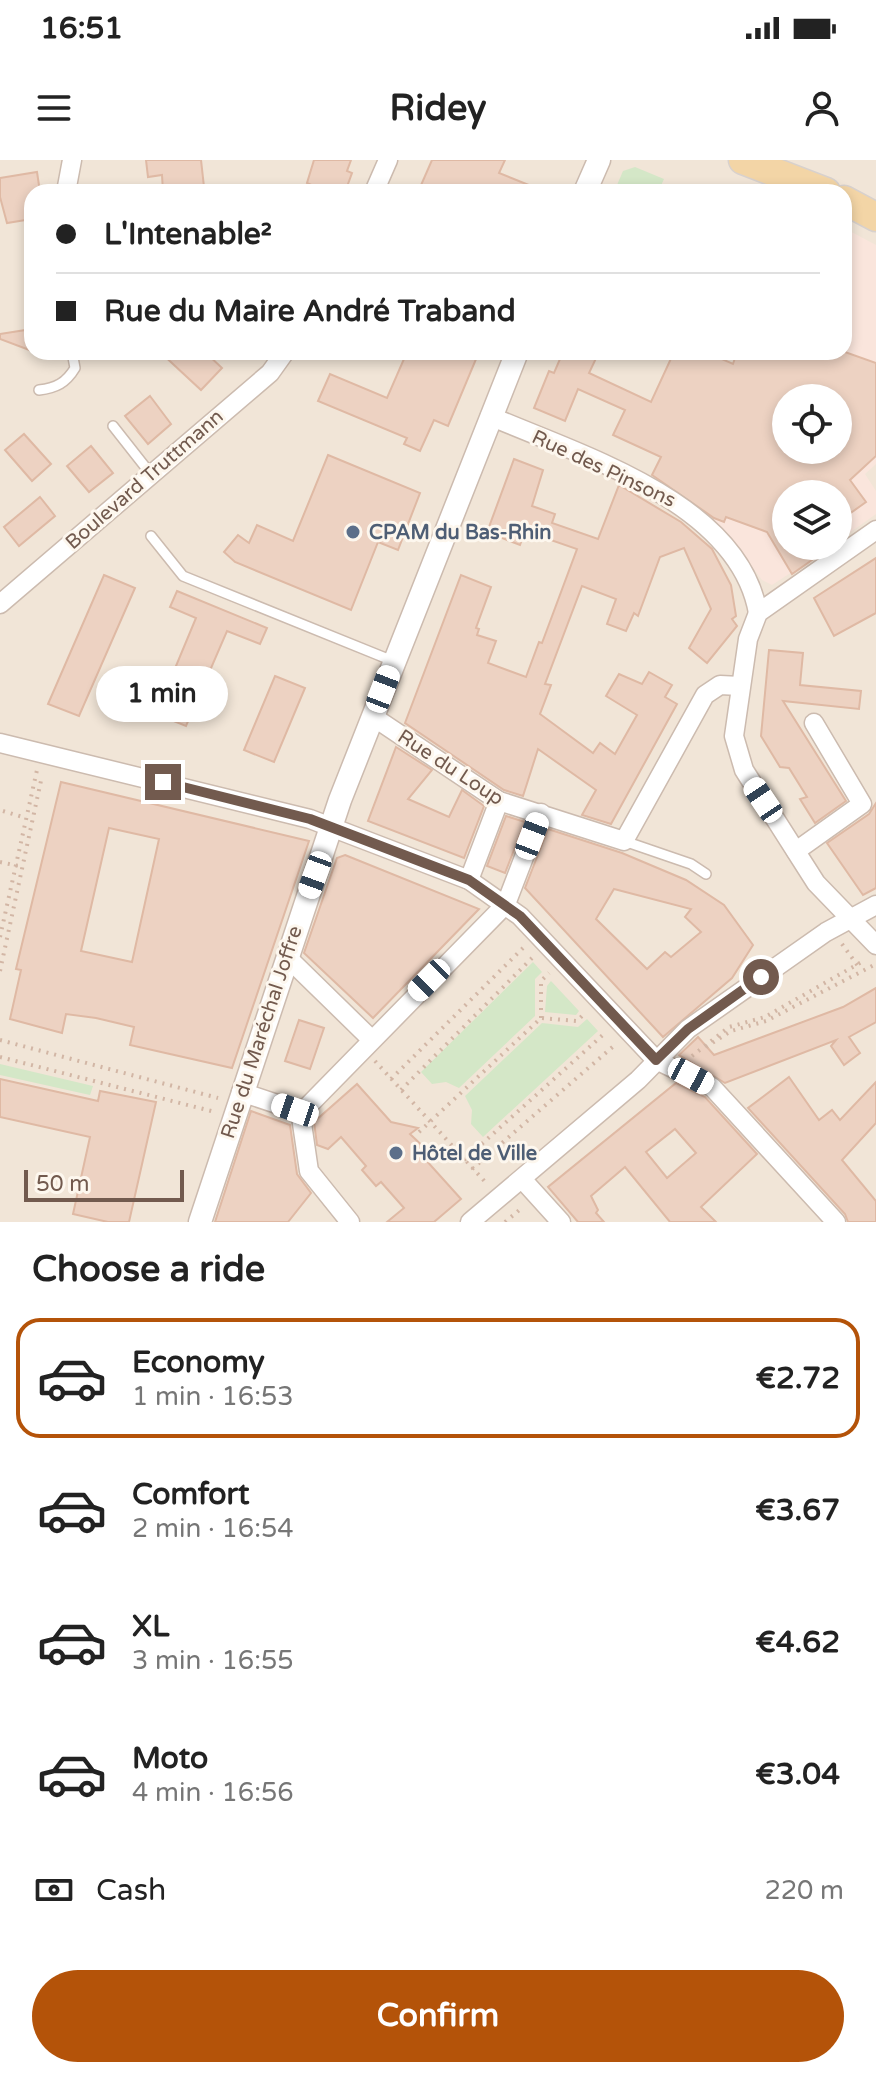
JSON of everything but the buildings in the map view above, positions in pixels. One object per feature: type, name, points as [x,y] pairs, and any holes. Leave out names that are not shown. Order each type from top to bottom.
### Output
[{"type":"main road","points":[[743,160],[805,184]]},
{"type":"main road","points":[[852,204],[876,217]]},
{"type":"street","points":[[68,184],[72,160]]},
{"type":"street","points":[[378,184],[388,160]]},
{"type":"street","points":[[588,184],[599,160]]},
{"type":"street","name":"Boulevard Truttmann","points":[[0,604],[270,373],[279,360]]},
{"type":"street","name":"Rue du Maréchal Joffre","points":[[201,1207],[229,1117],[331,827],[393,661],[514,360]]},
{"type":"street","name":"Rue des Pinsons","points":[[490,416],[652,487],[684,506],[705,522],[732,558],[758,613]]},
{"type":"street","points":[[876,530],[758,613],[748,639],[734,736],[738,757],[823,893],[876,945]]},
{"type":"street","points":[[624,841],[701,700],[714,687],[740,686]]},
{"type":"street","name":"Rue du Loup","points":[[372,716],[499,801],[624,841]]},
{"type":"street","points":[[796,851],[862,804],[814,723]]},
{"type":"street","points":[[0,743],[331,827],[469,880],[506,904],[656,1060],[712,1087],[836,1222]]},
{"type":"street","points":[[469,880],[499,801]]},
{"type":"street","points":[[229,1117],[300,1110],[506,904],[541,813]]},
{"type":"street","points":[[478,1220],[638,1080],[688,1029],[848,919],[876,905]]},
{"type":"street","points":[[286,956],[367,1043]]},
{"type":"street","points":[[300,1110],[309,1171],[350,1222]]},
{"type":"street","points":[[522,1179],[561,1222]]},
{"type":"lane","points":[[39,390],[56,388],[69,378],[75,368],[74,360]]},
{"type":"lane","points":[[113,426],[150,473]]},
{"type":"lane","points":[[151,536],[183,576],[393,661]]},
{"type":"lane","points":[[624,841],[691,864],[706,874]]},
{"type":"path","points":[[0,937],[41,752]]},
{"type":"path","points":[[0,971],[42,776]]},
{"type":"path","points":[[3,811],[33,820]]},
{"type":"path","points":[[0,862],[23,867]]},
{"type":"path","points":[[840,940],[862,972]]},
{"type":"path","points":[[391,1079],[524,947]]},
{"type":"path","points":[[401,1090],[534,957]]},
{"type":"path","points":[[706,1047],[731,1031],[766,1021],[876,964]]},
{"type":"path","points":[[419,1132],[541,1018],[541,981],[549,973]]},
{"type":"path","points":[[541,1018],[577,1021],[586,1012]]},
{"type":"path","points":[[747,1013],[754,1023]]},
{"type":"path","points":[[464,1160],[605,1032]]},
{"type":"path","points":[[0,1040],[229,1117]]},
{"type":"path","points":[[367,1043],[391,1079],[489,1187]]},
{"type":"path","points":[[472,1169],[616,1044]]},
{"type":"path","points":[[0,1057],[229,1117]]},
{"type":"path","points":[[505,1222],[528,1203]]},
{"type":"shaded area","points":[[0,160],[876,160],[876,1222],[0,1222]]},
{"type":"shaded area","points":[[852,232],[876,245],[876,464],[865,474],[876,491],[876,514],[852,531],[852,480],[772,480],[772,560],[810,560],[772,585],[762,580],[726,532],[693,498],[736,403],[772,386],[772,464],[852,464],[852,384],[776,384],[827,360],[852,360]]},
{"type":"green space","points":[[635,167],[664,179],[662,184],[617,184],[623,171]]},
{"type":"green space","points":[[533,962],[542,972],[535,979],[535,1016],[459,1088],[446,1082],[432,1084],[421,1072]]},
{"type":"green space","points":[[551,981],[579,1011],[576,1015],[545,1012],[547,986]]},
{"type":"green space","points":[[587,1019],[598,1031],[483,1137],[471,1124],[472,1110],[465,1096],[542,1023],[578,1027]]},
{"type":"green space","points":[[0,1064],[93,1086],[90,1095],[0,1075]]},
{"type":"place","name":"CPAM du Bas-Rhin","points":[[353,532]]},
{"type":"place","name":"Hôtel de Ville","points":[[396,1153]]},
{"type":"route","points":[[163,782],[310,819],[358,840],[469,880],[520,916],[656,1060],[688,1029],[761,977]]}]
